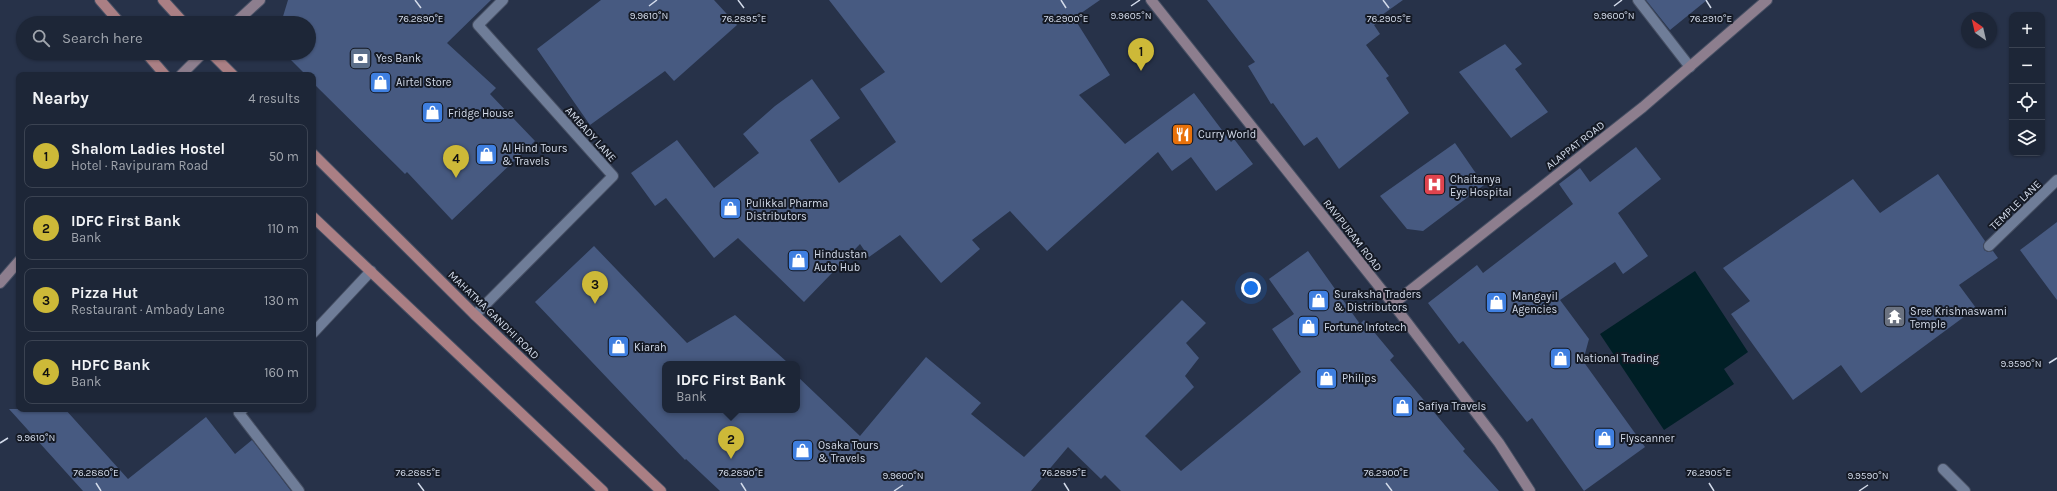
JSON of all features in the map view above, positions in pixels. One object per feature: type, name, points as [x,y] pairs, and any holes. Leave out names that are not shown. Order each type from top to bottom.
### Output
[{"type":"main road","points":[[100,0],[114,16]]},
{"type":"main road","points":[[163,0],[178,16]]},
{"type":"main road","points":[[243,16],[260,0]]},
{"type":"main road","name":"RAVIPURAM ROAD","points":[[1151,0],[1393,304],[1499,443],[1530,491]]},
{"type":"main road","name":"ALAPPAT ROAD","points":[[1393,304],[1643,107],[1767,0]]},
{"type":"main road","points":[[152,60],[163,72]]},
{"type":"main road","points":[[184,72],[196,60]]},
{"type":"main road","points":[[218,60],[230,72]]},
{"type":"main road","name":"MAHATMA GANDHI ROAD","points":[[316,157],[475,315],[661,491]]},
{"type":"main road","points":[[316,220],[603,491]]},
{"type":"main road","points":[[0,283],[16,264]]},
{"type":"street","name":"AMBADY LANE","points":[[475,315],[613,176],[478,25],[503,0]]},
{"type":"street","points":[[1638,0],[1690,67]]},
{"type":"street","name":"TEMPLE LANE","points":[[1989,246],[2057,180]]},
{"type":"street","points":[[316,330],[371,272]]},
{"type":"street","points":[[240,412],[239,413],[299,491]]},
{"type":"street","points":[[1943,469],[1965,491]]},
{"type":"shaded area","points":[[1695,271],[1748,352],[1724,369],[1734,384],[1664,430],[1600,334]]},
{"type":"building","points":[[288,0],[491,0],[447,43],[496,88],[490,94],[535,141],[452,220],[407,172],[405,174],[316,86],[316,72],[303,72],[291,60],[316,60],[316,16],[283,16]]},
{"type":"building","points":[[601,0],[714,0],[737,25],[674,81],[665,71],[590,125],[537,49]]},
{"type":"building","points":[[829,0],[1100,0],[1074,18],[1110,75],[1079,95],[1125,144],[1194,93],[1231,142],[1234,139],[1253,164],[1216,191],[1191,157],[1172,171],[1158,152],[1047,251],[1010,211],[972,240],[980,249],[941,283],[900,235],[869,257],[860,244],[804,302],[738,238],[714,258],[666,198],[655,206],[631,173],[677,140],[714,188],[759,153],[743,134],[775,106],[812,79],[840,118],[810,140],[839,183],[896,142],[860,89],[885,72]]},
{"type":"building","points":[[1207,0],[1403,0],[1375,20],[1377,23],[1374,25],[1380,34],[1366,45],[1389,76],[1386,78],[1409,113],[1339,169],[1317,137],[1304,146],[1273,103],[1271,104],[1248,66],[1255,62]]},
{"type":"building","points":[[1646,0],[1707,0],[1670,30]]},
{"type":"building","points":[[1505,44],[1522,64],[1515,69],[1548,112],[1511,138],[1459,72]]},
{"type":"building","points":[[1455,143],[1484,185],[1423,231],[1407,229],[1380,196]]},
{"type":"building","points":[[1636,147],[1661,179],[1618,213],[1648,256],[1623,274],[1615,262],[1560,300],[1589,339],[1583,361],[1645,447],[1584,491],[1532,418],[1527,422],[1463,341],[1459,344],[1428,303],[1477,265],[1483,273],[1573,204],[1559,184],[1580,168],[1590,182]]},
{"type":"building","points":[[1938,174],[1985,241],[1983,245],[1984,250],[1988,252],[1993,251],[1998,258],[1959,285],[1976,308],[1861,393],[1841,365],[1793,400],[1731,314],[1750,301],[1723,268],[1853,179],[1880,213]]},
{"type":"building","points":[[2057,222],[2057,300],[2020,250]]},
{"type":"building","points":[[594,246],[687,343],[735,315],[786,361],[662,361],[662,413],[800,413],[800,379],[860,436],[926,357],[981,403],[971,414],[1024,457],[1182,300],[1206,323],[1186,343],[1199,358],[1185,376],[1194,387],[1145,436],[1181,471],[1301,372],[1272,329],[1294,314],[1269,279],[1308,251],[1360,324],[1364,320],[1394,356],[1390,360],[1465,449],[1463,451],[1499,491],[1121,491],[1105,475],[1101,479],[1068,447],[1031,491],[720,491],[686,459],[685,460],[535,302]]},
{"type":"building","points":[[9,409],[16,409],[16,412],[68,412],[128,479],[206,417],[235,454],[252,440],[291,491],[83,491]]},
{"type":"place","name":"Yes Bank","points":[[361,58]]},
{"type":"place","name":"Shalom Ladies Hostel","points":[[1141,71]]},
{"type":"place","name":"Airtel Store","points":[[381,82]]},
{"type":"place","name":"Fridge House","points":[[432,113]]},
{"type":"place","name":"Curry World","points":[[1182,134]]},
{"type":"place","name":"Al Hind Tours & Travels","points":[[486,154]]},
{"type":"place","name":"HDFC Bank","points":[[456,178]]},
{"type":"place","name":"Chaitanya Eye Hospital","points":[[1435,185]]},
{"type":"place","name":"Pulikkal Pharma Distributors","points":[[730,209]]},
{"type":"place","name":"Hindustan Auto Hub","points":[[799,260]]},
{"type":"place","name":"Suraksha Traders & Distributors","points":[[1319,300]]},
{"type":"place","name":"Mangayil Agencies","points":[[1497,302]]},
{"type":"place","name":"Pizza Hut","points":[[595,304]]},
{"type":"place","name":"Sree Krishnaswami Temple","points":[[1895,317]]},
{"type":"place","name":"Fortune Infotech","points":[[1309,327]]},
{"type":"place","name":"Kiarah","points":[[619,347]]},
{"type":"place","name":"National Trading","points":[[1560,358]]},
{"type":"place","name":"Philips","points":[[1327,378]]},
{"type":"place","name":"Safiya Travels","points":[[1402,406]]},
{"type":"place","name":"Flyscanner","points":[[1605,438]]},
{"type":"place","name":"Osaka Tours & Travels","points":[[803,451]]},
{"type":"place","name":"IDFC First Bank","points":[[731,459]]}]
